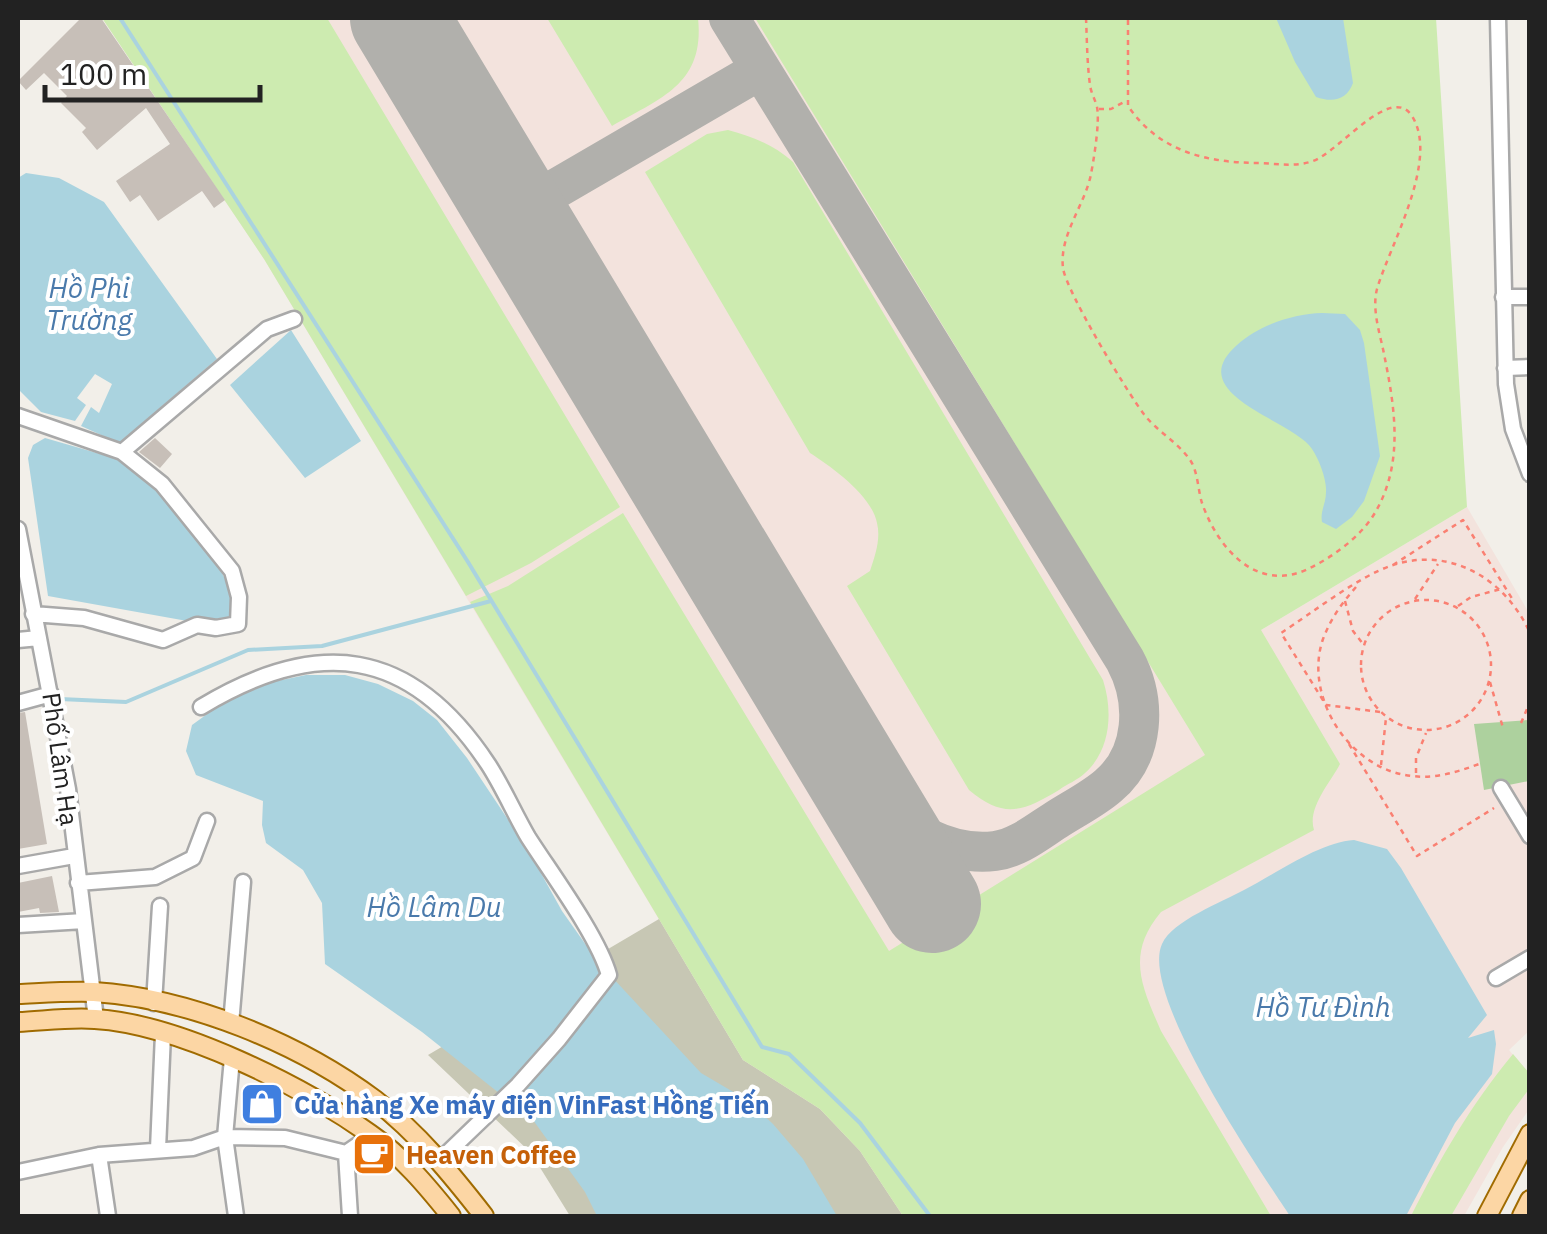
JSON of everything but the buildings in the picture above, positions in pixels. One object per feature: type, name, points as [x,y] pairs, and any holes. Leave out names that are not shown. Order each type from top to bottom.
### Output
[{"type":"main road","points":[[18,994],[95,992],[154,1003],[231,1024],[287,1046],[375,1100],[440,1160],[484,1216]]},
{"type":"main road","points":[[18,1022],[96,1019],[163,1034],[263,1070],[372,1136],[421,1178],[450,1216]]},
{"type":"main road","points":[[1486,1216],[1530,1134]]},
{"type":"main road","points":[[1522,1216],[1530,1200]]},
{"type":"street","points":[[1498,18],[1504,368],[1518,448],[1530,474]]},
{"type":"street","points":[[1503,298],[1530,297]]},
{"type":"street","points":[[122,452],[267,329],[294,319]]},
{"type":"street","points":[[1504,368],[1530,367]]},
{"type":"street","points":[[1510,415],[1530,417]]},
{"type":"street","points":[[18,416],[122,452],[162,484],[232,571],[239,597],[238,624],[216,628],[197,625],[163,640],[84,618],[33,614]]},
{"type":"street","name":"Phố Lâm Hạ","points":[[18,528],[22,584],[52,694],[68,788],[96,1019]]},
{"type":"street","points":[[18,640],[39,638]]},
{"type":"street","points":[[201,707],[241,683],[282,668],[324,663],[365,664],[413,685],[434,699],[488,764],[599,951],[608,975],[518,1085],[440,1160]]},
{"type":"street","points":[[18,703],[52,694]]},
{"type":"street","points":[[1504,794],[1530,836]]},
{"type":"street","points":[[78,883],[155,877],[193,858],[208,821]]},
{"type":"street","points":[[18,866],[74,856]]},
{"type":"street","points":[[231,1024],[244,882]]},
{"type":"street","points":[[154,1003],[160,906]]},
{"type":"street","points":[[18,924],[84,921]]},
{"type":"street","points":[[1496,978],[1530,958]]},
{"type":"street","points":[[158,1149],[163,1034]]},
{"type":"street","points":[[232,1058],[225,1137],[236,1216]]},
{"type":"street","points":[[18,1172],[99,1155],[193,1148],[225,1137],[285,1138],[346,1153],[372,1136]]},
{"type":"street","points":[[346,1153],[350,1216]]},
{"type":"street","points":[[99,1155],[108,1216]]},
{"type":"path","points":[[1086,18],[1090,88],[1098,108],[1090,177],[1062,260],[1069,286],[1143,414],[1190,459],[1207,516],[1234,557],[1255,572],[1282,578],[1334,554],[1364,527],[1376,512],[1388,478],[1396,420],[1376,294],[1415,186],[1416,128],[1412,115],[1405,109],[1390,106],[1372,116],[1332,152],[1312,162],[1284,165],[1200,158],[1170,144],[1133,113],[1126,100],[1128,18]]},
{"type":"path","points":[[1098,108],[1111,109],[1126,100]]},
{"type":"path","points":[[1504,794],[1416,856],[1281,632],[1463,520],[1530,633]]},
{"type":"path","points":[[1392,565],[1428,560],[1463,565],[1494,582],[1518,608]]},
{"type":"path","points":[[1415,600],[1439,561]]},
{"type":"path","points":[[1326,705],[1319,678],[1322,642],[1336,609],[1361,582]]},
{"type":"path","points":[[1457,607],[1472,597],[1500,589]]},
{"type":"path","points":[[1345,600],[1354,631],[1364,645]]},
{"type":"path","points":[[1415,600],[1436,600],[1457,607],[1474,620],[1486,638],[1492,659],[1490,681],[1481,701],[1467,717],[1448,728],[1405,728],[1386,718],[1371,702],[1362,682],[1360,661],[1377,622],[1394,608],[1415,600]]},
{"type":"path","points":[[1490,681],[1503,728]]},
{"type":"path","points":[[1521,723],[1529,704]]},
{"type":"path","points":[[1326,705],[1380,712]]},
{"type":"path","points":[[1381,766],[1386,718]]},
{"type":"path","points":[[1416,776],[1416,758],[1426,731]]},
{"type":"path","points":[[1348,743],[1381,766],[1416,776],[1446,776],[1479,764]]},
{"type":"shaded area","points":[[102,18],[875,18],[1261,630],[1467,507],[1529,613],[1530,1030],[1509,1050],[1529,1073],[1530,1108],[1464,1216],[903,1216],[743,1060],[264,259]]},
{"type":"shaded area","points":[[659,919],[743,1060],[820,1109],[860,1151],[903,1216],[570,1216],[531,1153],[428,1055]]},
{"type":"green space","points":[[102,18],[327,18],[620,507],[531,563],[466,596],[264,259]]},
{"type":"green space","points":[[547,18],[698,18],[694,59],[687,74],[663,97],[612,126]]},
{"type":"green space","points":[[755,18],[1436,18],[1467,507],[1261,630],[1340,764],[1317,804],[1314,830],[1161,912],[1150,927],[1140,956],[1143,984],[1161,1031],[1271,1216],[903,1216],[860,1151],[820,1109],[743,1060],[470,602],[508,586],[623,513],[889,951],[1205,755]]},
{"type":"green space","points":[[728,130],[762,142],[793,162],[1103,680],[1108,729],[1094,764],[1034,803],[1003,809],[969,790],[847,586],[870,571],[878,535],[874,513],[850,483],[810,453],[645,172],[707,134]]},
{"type":"green space","points":[[1529,720],[1529,781],[1484,790],[1474,724]]},
{"type":"green space","points":[[1513,1054],[1529,1073],[1529,1089],[1451,1216],[1411,1216],[1457,1132]]},
{"type":"water","points":[[1276,18],[1343,18],[1353,83],[1347,93],[1334,100],[1316,97]]},
{"type":"water","name":"Hồ Phi Trường","points":[[26,173],[59,178],[104,202],[217,359],[119,443],[81,426],[91,407],[99,413],[112,384],[95,374],[77,398],[86,405],[75,421],[41,412],[19,390],[18,178]]},
{"type":"water","points":[[1322,313],[1345,314],[1360,330],[1380,456],[1364,501],[1336,529],[1322,522],[1326,487],[1312,449],[1301,438],[1246,405],[1222,378],[1223,363],[1237,345],[1255,332],[1277,322]]},
{"type":"water","points":[[291,330],[361,441],[305,478],[230,385]]},
{"type":"water","points":[[45,438],[135,464],[157,479],[213,555],[234,597],[235,619],[215,626],[48,596],[28,458],[33,445]]},
{"type":"water","name":"Hồ Lâm Du","points":[[306,675],[345,675],[378,684],[413,701],[437,720],[527,848],[562,911],[598,962],[701,1073],[747,1100],[773,1124],[803,1159],[837,1216],[597,1216],[585,1192],[533,1120],[422,1032],[325,964],[322,903],[303,870],[266,843],[263,801],[196,775],[186,751],[192,725],[243,688]]},
{"type":"water","name":"Hồ Tư Đình","points":[[1354,840],[1387,849],[1401,868],[1487,1015],[1468,1038],[1494,1030],[1492,1074],[1455,1123],[1406,1216],[1290,1216],[1230,1123],[1184,1040],[1160,968],[1162,944],[1198,913],[1312,852]]},
{"type":"waterway","points":[[120,18],[468,562],[762,1047],[789,1054],[860,1123],[930,1216]]},
{"type":"waterway","points":[[60,699],[126,702],[248,650],[322,646],[491,601]]},
{"type":"taxiway","points":[[729,18],[1125,660],[1137,693],[1139,727],[1120,773],[1096,795],[1012,847],[977,852],[943,845],[912,830],[870,800]]},
{"type":"taxiway","points":[[516,212],[760,70]]},
{"type":"runway","points":[[399,18],[932,904]]},
{"type":"place","name":"Cửa hàng Xe máy điện VinFast Hồng Tiến","points":[[262,1104]]},
{"type":"place","name":"Heaven Coffee","points":[[374,1154]]}]
